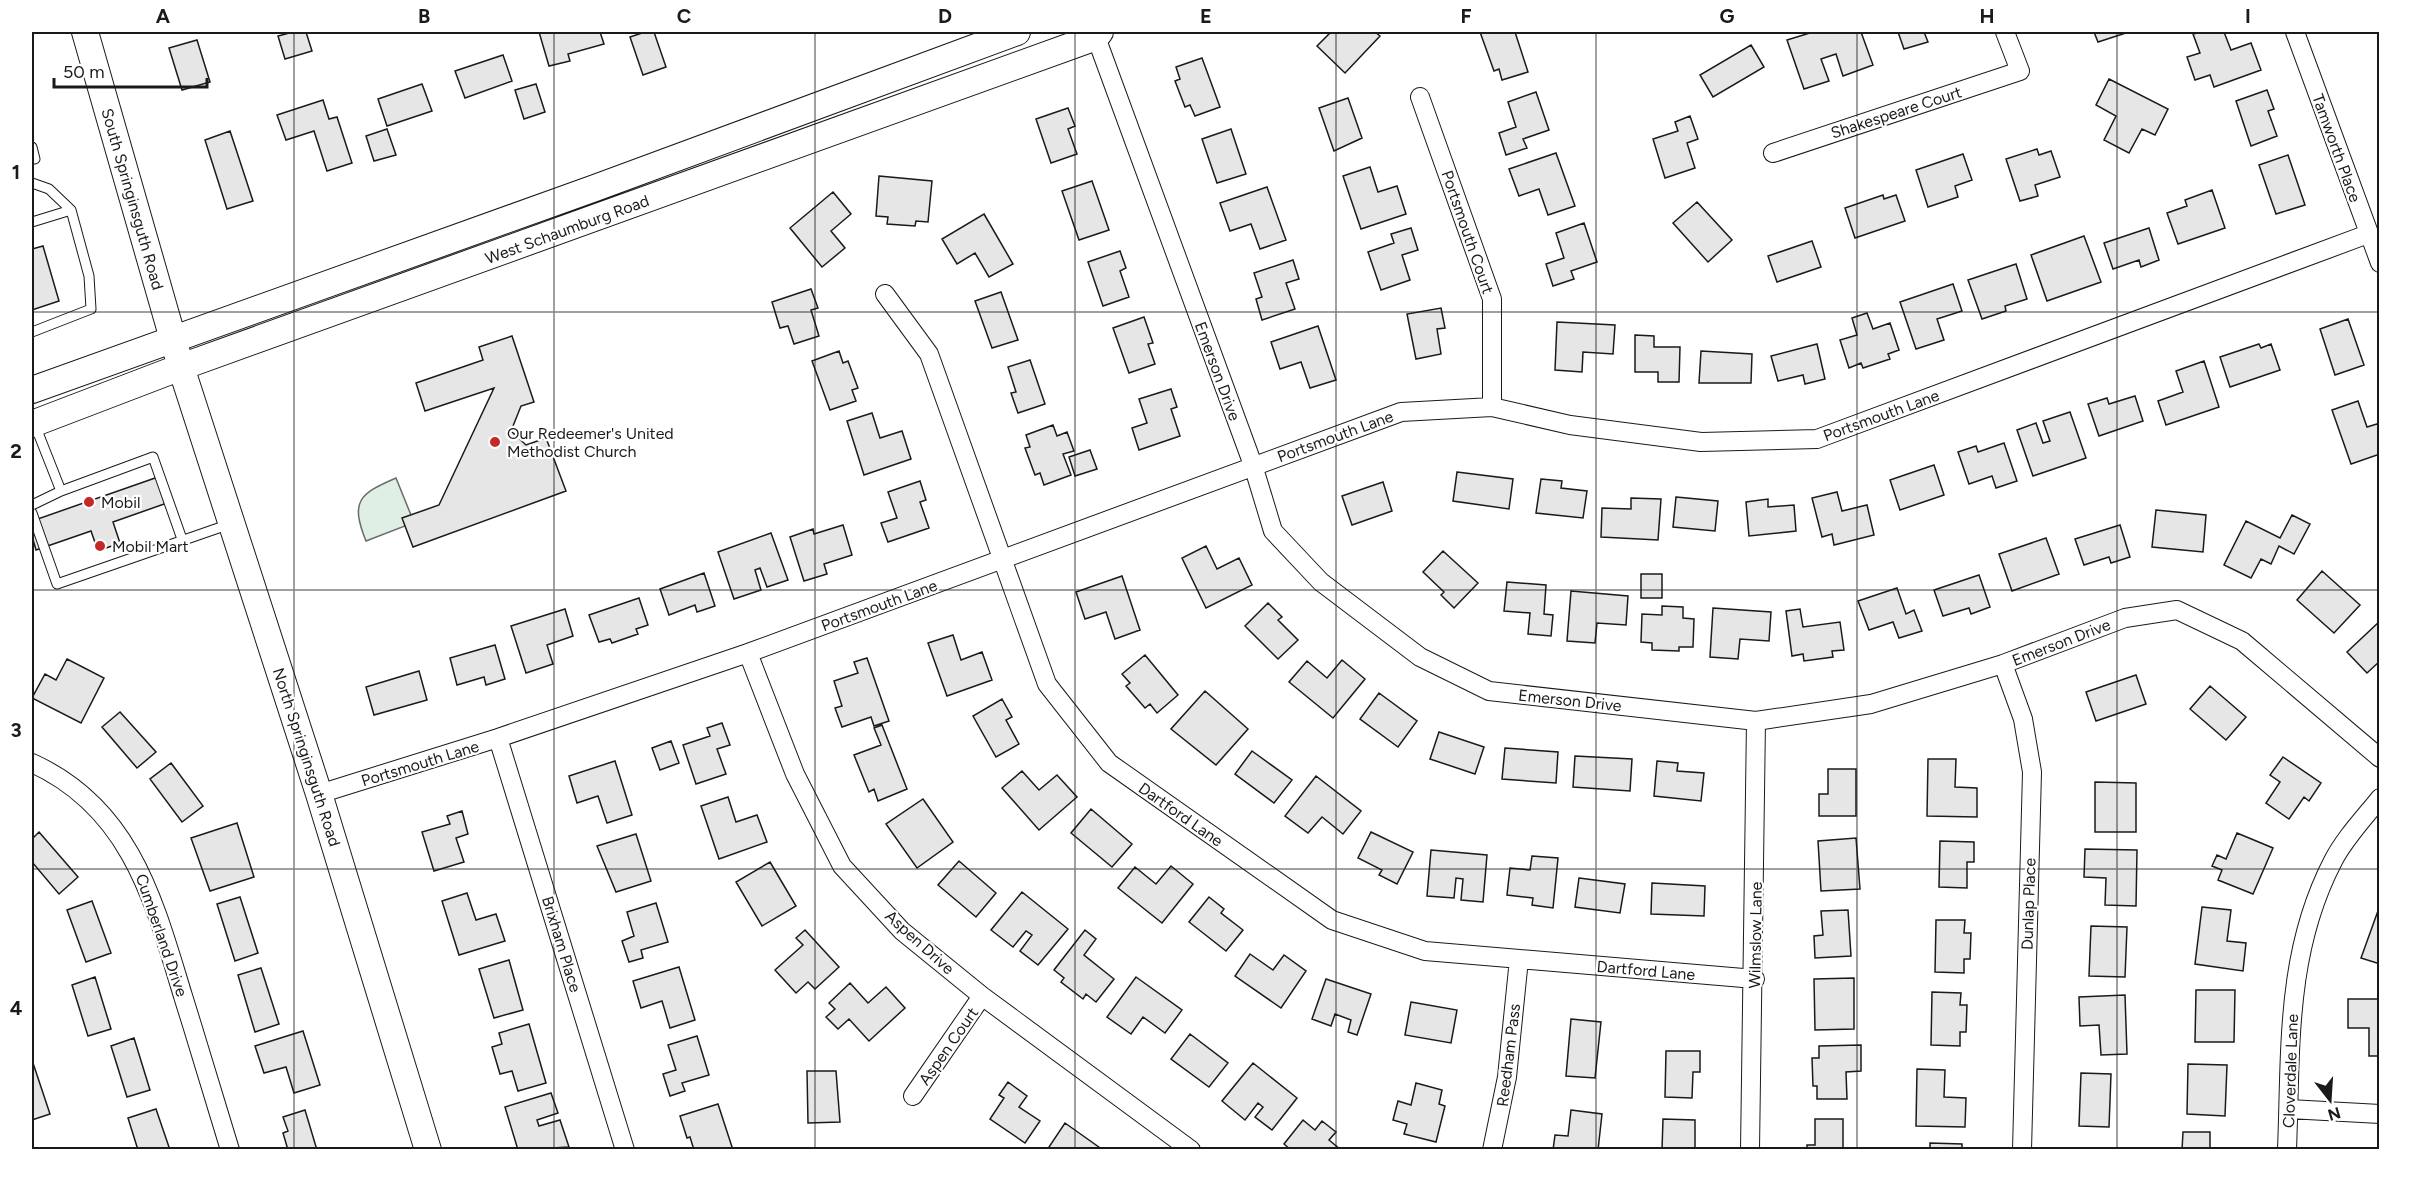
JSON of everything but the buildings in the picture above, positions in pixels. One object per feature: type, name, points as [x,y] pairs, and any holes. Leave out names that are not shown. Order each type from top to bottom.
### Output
[{"type":"main road","name":"South Springinsguth Road","points":[[85,32],[181,367]]},
{"type":"main road","name":"West Schaumburg Road","points":[[33,423],[181,367],[592,204],[1017,32]]},
{"type":"main road","name":"West Schaumburg Road","points":[[32,390],[173,338],[592,204],[1098,34]]},
{"type":"main road","name":"North Springinsguth Road","points":[[181,367],[319,794],[428,1149]]},
{"type":"street","name":"Shakespeare Court","points":[[1773,153],[2020,71],[2005,32]]},
{"type":"street","name":"Tamworth Place","points":[[2295,32],[2379,263]]},
{"type":"street","name":"Emerson Drive","points":[[1098,34],[1252,465],[1273,531],[1321,582],[1419,657],[1489,691],[1756,721],[1871,704],[2003,664],[2124,618],[2176,610],[2242,641],[2379,758]]},
{"type":"street","name":"Portsmouth Court","points":[[1420,97],[1492,299],[1492,407]]},
{"type":"street","name":"Portsmouth Lane","points":[[319,794],[498,738],[748,653],[1252,465],[1401,412],[1492,407],[1570,425],[1701,442],[1817,439],[2368,234]]},
{"type":"street","name":"Dartford Lane","points":[[885,294],[929,354],[1047,684],[1109,763],[1332,920],[1425,951],[1755,979]]},
{"type":"street","name":"Aspen Drive","points":[[748,653],[795,774],[842,866],[902,931],[982,996],[1191,1149]]},
{"type":"street","name":"Dunlap Place","points":[[2003,664],[2023,719],[2032,772],[2022,1149]]},
{"type":"street","name":"Wilmslow Lane","points":[[1750,1149],[1755,979],[1756,721]]},
{"type":"street","name":"Brixham Place","points":[[498,738],[625,1149]]},
{"type":"street","name":"Cumberland Drive","points":[[32,763],[76,790],[101,812],[134,858],[155,905],[230,1149]]},
{"type":"street","name":"Cloverdale Lane","points":[[2287,1149],[2290,1024],[2299,958],[2314,908],[2333,860],[2379,798]]},
{"type":"street","name":"Reedham Pass","points":[[1492,1149],[1507,1077],[1519,959]]},
{"type":"street","name":"Aspen Court","points":[[914,1096],[982,996]]},
{"type":"street","points":[[2289,1110],[2379,1114]]},
{"type":"lane","points":[[32,147],[35,159]]},
{"type":"lane","points":[[32,183],[49,189],[70,210],[89,276],[91,309],[32,332]]},
{"type":"lane","points":[[32,222],[70,210]]},
{"type":"lane","points":[[33,423],[61,491]]},
{"type":"lane","points":[[32,505],[61,491],[153,457],[183,542]]},
{"type":"lane","points":[[32,513],[57,584],[183,542],[232,523]]},
{"type":"green space","points":[[396,478],[411,515],[405,526],[366,541],[359,517],[361,500],[373,489]]},
{"type":"place","name":"Our Redeemer's United Methodist Church","points":[[495,442]]},
{"type":"place","name":"Mobil","points":[[89,502]]},
{"type":"place","name":"Mobil Mart","points":[[100,546]]}]
